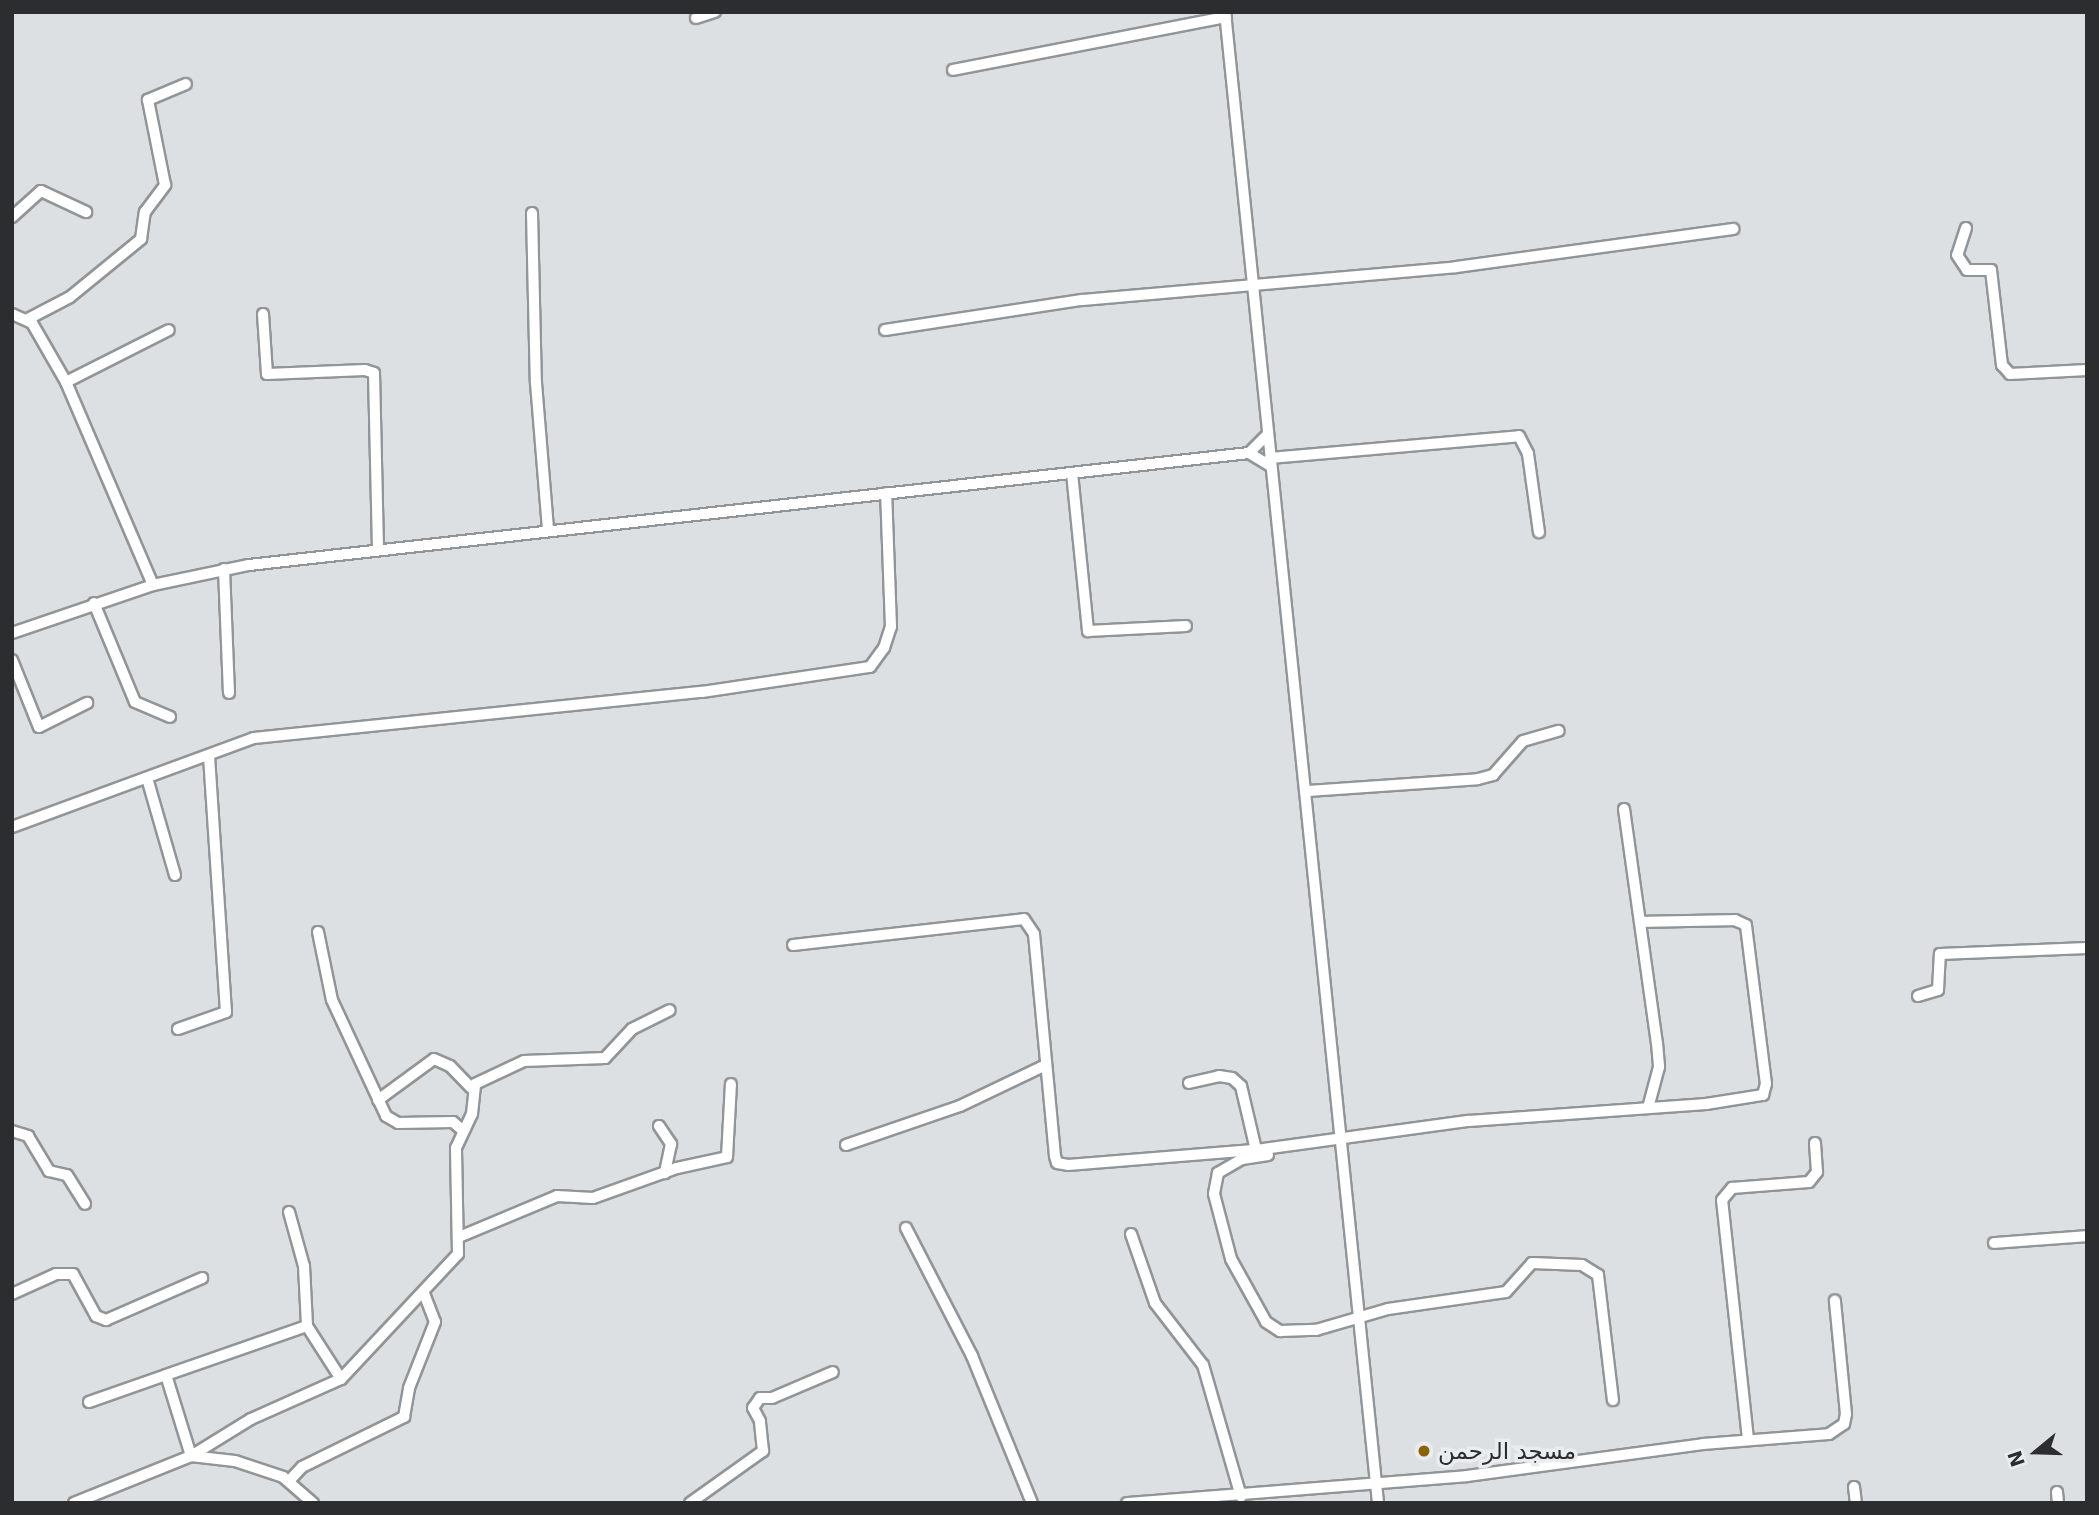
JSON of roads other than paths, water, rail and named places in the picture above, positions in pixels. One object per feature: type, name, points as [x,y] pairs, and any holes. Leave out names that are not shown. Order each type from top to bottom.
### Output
[{"type":"street","points":[[696,18],[715,12]]},
{"type":"street","points":[[953,70],[1226,15],[1267,435],[1308,791],[1378,1503]]},
{"type":"street","points":[[28,319],[70,297],[141,239],[145,212],[165,185],[148,100],[186,84]]},
{"type":"street","points":[[12,217],[40,191],[48,191],[86,212]]},
{"type":"street","points":[[532,213],[536,383],[548,529]]},
{"type":"street","points":[[1966,228],[1957,256],[1967,270],[1991,270],[2002,365],[2010,374],[2087,370]]},
{"type":"street","points":[[885,330],[1082,300],[1455,267],[1733,229]]},
{"type":"street","points":[[12,314],[28,319],[66,382],[153,585]]},
{"type":"street","points":[[263,314],[267,374],[365,370],[374,373],[378,549]]},
{"type":"street","points":[[66,382],[169,330]]},
{"type":"street","points":[[1249,453],[1267,435]]},
{"type":"street","points":[[12,633],[153,585],[224,569],[548,529],[1249,453],[1270,462],[1519,436],[1528,454],[1539,532]]},
{"type":"street","points":[[1072,473],[1088,631],[1186,626]]},
{"type":"street","points":[[12,827],[209,756],[276,735],[689,694],[870,667],[891,627],[886,494]]},
{"type":"street","points":[[224,569],[229,693]]},
{"type":"street","points":[[94,603],[135,702],[170,717]]},
{"type":"street","points":[[12,660],[39,727],[87,703]]},
{"type":"street","points":[[1308,791],[1478,779],[1493,775],[1523,741],[1559,731]]},
{"type":"street","points":[[178,1029],[226,1012],[209,756]]},
{"type":"street","points":[[147,778],[175,875]]},
{"type":"street","points":[[1624,809],[1658,1067],[1648,1108]]},
{"type":"street","points":[[793,945],[1024,919],[1034,934],[1055,1156],[1061,1165],[1343,1141]]},
{"type":"street","points":[[1613,1400],[1601,1288],[1591,1267],[1532,1263],[1506,1292],[1359,1317],[1316,1330],[1280,1332],[1266,1322],[1222,1235],[1214,1194],[1218,1173],[1242,1159],[1469,1121],[1648,1108],[1758,1097],[1766,1092],[1746,925],[1735,920],[1641,922]]},
{"type":"street","points":[[318,932],[332,1000],[378,1100],[391,1121],[437,1120],[460,1124],[461,1129]]},
{"type":"street","points":[[1918,996],[1938,990],[1940,954],[2087,948]]},
{"type":"street","points":[[471,1088],[495,1071],[524,1061],[605,1058],[632,1029],[670,1010]]},
{"type":"street","points":[[74,1503],[191,1456],[251,1419],[341,1379],[452,1265],[460,1237],[455,1160],[461,1129],[472,1114],[471,1088],[450,1066],[434,1059],[378,1100]]},
{"type":"street","points":[[846,1145],[948,1111],[1046,1065]]},
{"type":"street","points":[[1189,1083],[1219,1076],[1232,1078],[1241,1086],[1256,1150]]},
{"type":"street","points":[[460,1237],[557,1196],[593,1198],[665,1173],[727,1157],[731,1084]]},
{"type":"street","points":[[659,1126],[671,1144],[665,1173]]},
{"type":"street","points":[[12,1131],[27,1136],[49,1171],[67,1175],[85,1204]]},
{"type":"street","points":[[1748,1439],[1722,1200],[1732,1188],[1809,1182],[1817,1172],[1815,1143]]},
{"type":"street","points":[[289,1212],[304,1266],[307,1326],[341,1379]]},
{"type":"street","points":[[906,1228],[972,1356],[1032,1503]]},
{"type":"street","points":[[1131,1234],[1154,1303],[1203,1365],[1241,1497]]},
{"type":"street","points":[[1994,1243],[2087,1236]]},
{"type":"street","points":[[12,1294],[56,1274],[73,1273],[96,1316],[106,1320],[202,1278]]},
{"type":"street","points":[[289,1481],[302,1467],[404,1417],[409,1388],[435,1322],[424,1294]]},
{"type":"street","points":[[1127,1503],[1241,1497],[1376,1484],[1748,1439],[1829,1434],[1844,1424],[1835,1301]]},
{"type":"street","points":[[89,1402],[307,1326]]},
{"type":"street","points":[[690,1503],[763,1451],[760,1421],[753,1408],[760,1398],[772,1398],[833,1372]]},
{"type":"street","points":[[166,1375],[191,1456]]},
{"type":"street","points":[[191,1456],[235,1461],[289,1481],[313,1503]]},
{"type":"street","points":[[1854,1488],[1856,1503]]},
{"type":"place","name":"مسجد الرحمن","points":[[1424,1451]]}]
